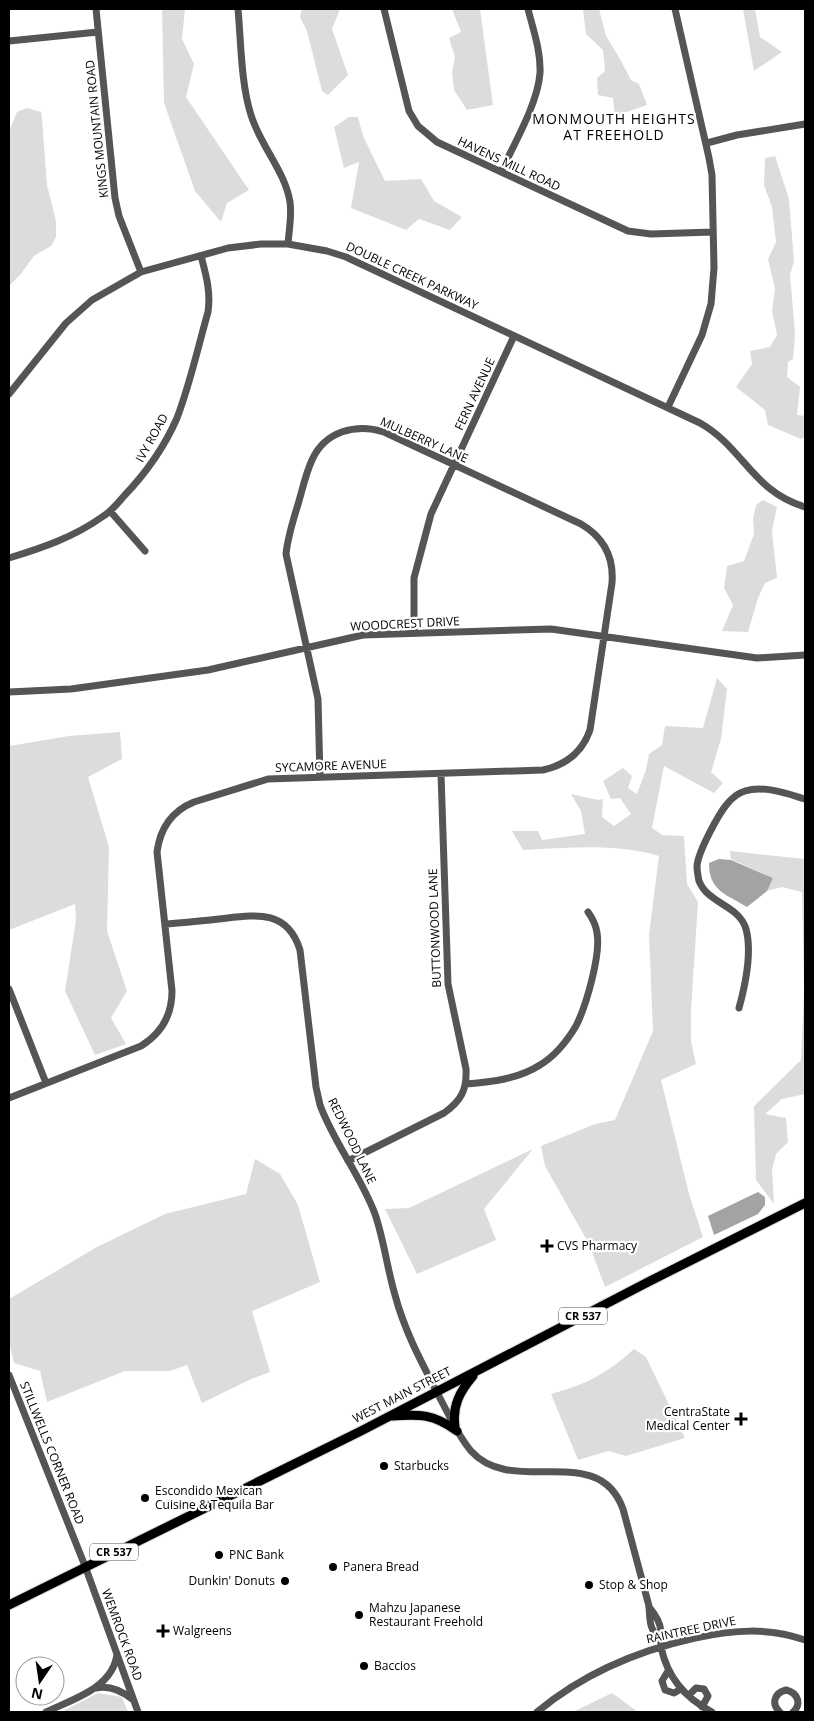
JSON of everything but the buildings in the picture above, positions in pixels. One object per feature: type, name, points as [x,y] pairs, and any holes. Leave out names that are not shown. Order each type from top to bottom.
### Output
[{"type":"main road","name":"WEST MAIN STREET","points":[[9,1605],[437,1392],[805,1203]]},
{"type":"main road","points":[[456,1428],[453,1417],[456,1403],[466,1384],[478,1371]]},
{"type":"main road","points":[[387,1416],[420,1414],[456,1428]]},
{"type":"street","name":"KINGS MOUNTAIN ROAD","points":[[96,9],[115,198],[119,216],[141,272]]},
{"type":"street","points":[[238,9],[246,92],[251,116],[283,180],[290,201],[291,218],[288,244]]},
{"type":"street","name":"HAVENS MILL ROAD","points":[[384,9],[409,111],[418,126],[437,142],[628,231],[651,234],[713,232]]},
{"type":"street","points":[[501,172],[533,102],[539,80],[539,57],[528,9]]},
{"type":"street","points":[[668,407],[702,335],[711,304],[714,268],[712,175],[707,143],[675,9]]},
{"type":"street","points":[[9,40],[98,32]]},
{"type":"street","points":[[707,143],[737,135],[805,124]]},
{"type":"street","name":"DOUBLE CREEK PARKWAY","points":[[9,394],[54,336],[72,317],[108,290],[141,272],[240,246],[288,244],[327,251],[346,257],[700,422],[730,446],[753,474],[773,492],[793,503],[805,506]]},
{"type":"street","name":"IVY ROAD","points":[[9,558],[62,540],[102,517],[110,511],[142,476],[157,456],[177,418],[208,312],[210,302],[208,282],[201,256]]},
{"type":"street","name":"FERN AVENUE","points":[[414,633],[413,585],[415,571],[431,514],[514,336]]},
{"type":"street","name":"MULBERRY LANE","points":[[320,777],[318,699],[286,554],[288,538],[310,466],[319,448],[329,438],[354,428],[371,428],[384,432],[581,524],[595,534],[604,545]]},
{"type":"street","points":[[110,511],[145,551]]},
{"type":"street","name":"SYCAMORE AVENUE","points":[[9,1098],[141,1046],[159,1032],[168,1016],[172,1000],[157,852],[158,841],[164,828],[176,812],[194,802],[263,780],[543,770],[554,768],[572,758],[583,745],[590,730],[604,637],[613,576],[612,562],[604,545]]},
{"type":"street","name":"WOODCREST DRIVE","points":[[9,692],[71,689],[208,670],[363,635],[551,629],[757,658],[805,654]]},
{"type":"street","name":"BUTTONWOOD LANE","points":[[441,774],[448,984],[466,1069],[466,1084]]},
{"type":"street","points":[[738,1008],[747,976],[746,930],[738,914],[715,900],[703,888],[697,872],[699,857],[724,808],[732,798],[740,793],[747,790],[762,789],[805,799]]},
{"type":"street","points":[[348,1161],[444,1114],[452,1108],[466,1084],[500,1080],[522,1074],[547,1060],[567,1040],[581,1015],[588,994],[595,960],[598,934],[595,923],[588,912]]},
{"type":"street","name":"REDWOOD LANE","points":[[165,924],[259,915],[279,921],[291,932],[300,950],[318,1097],[323,1113],[374,1212],[400,1315],[437,1392],[456,1428],[472,1452],[495,1468],[533,1472],[584,1473],[599,1479],[611,1488],[623,1509],[649,1606],[658,1618],[661,1630],[660,1643],[668,1671]]},
{"type":"street","points":[[9,989],[46,1083]]},
{"type":"street","name":"STILLWELLS CORNER ROAD","points":[[9,1375],[85,1566]]},
{"type":"street","name":"WEMROCK ROAD","points":[[85,1566],[138,1712]]},
{"type":"street","name":"RAINTREE DRIVE","points":[[537,1712],[570,1687],[592,1674],[660,1643],[746,1630],[774,1632],[805,1640]]},
{"type":"street","points":[[93,1689],[108,1675],[116,1664],[117,1651]]},
{"type":"street","points":[[680,1689],[674,1693],[665,1690],[662,1681],[668,1671],[680,1689],[707,1710]]},
{"type":"street","points":[[46,1712],[93,1689],[103,1687],[124,1693],[133,1699]]},
{"type":"street","points":[[689,1695],[696,1688],[704,1689],[708,1696],[707,1710]]},
{"type":"street","points":[[778,1712],[774,1703],[776,1697],[779,1693],[786,1690],[791,1691],[797,1697],[797,1707],[793,1712]]},
{"type":"shaded area","points":[[162,9],[185,9],[182,39],[194,64],[186,97],[249,190],[227,203],[221,222],[195,191],[164,103]]},
{"type":"shaded area","points":[[302,9],[340,9],[332,29],[348,75],[328,95],[322,91],[307,31],[300,17]]},
{"type":"shaded area","points":[[452,9],[480,9],[493,105],[467,110],[454,90],[452,72],[455,57],[449,38],[461,32]]},
{"type":"shaded area","points":[[583,9],[599,9],[606,36],[631,80],[639,84],[647,105],[615,116],[613,98],[598,95],[597,78],[605,71],[603,50],[586,34]]},
{"type":"shaded area","points":[[743,9],[755,9],[760,37],[782,52],[754,71]]},
{"type":"shaded area","points":[[27,108],[41,112],[47,185],[56,221],[56,237],[51,246],[34,256],[9,286],[9,132],[17,112]]},
{"type":"shaded area","points":[[349,117],[358,117],[363,136],[385,181],[421,179],[434,201],[462,217],[450,230],[419,219],[406,230],[351,208],[359,162],[344,168],[334,127]]},
{"type":"shaded area","points":[[775,156],[789,199],[794,262],[790,274],[795,334],[793,359],[788,362],[787,377],[800,387],[797,415],[805,416],[805,437],[801,439],[768,425],[765,410],[736,387],[752,364],[750,351],[770,347],[777,335],[772,311],[775,289],[768,259],[776,242],[772,207],[764,185],[765,158]]},
{"type":"shaded area","points":[[763,500],[777,507],[772,531],[777,578],[765,583],[758,598],[748,632],[722,631],[733,605],[724,588],[727,566],[744,561],[754,534],[753,519],[756,505]]},
{"type":"shaded area","points":[[717,678],[727,689],[721,739],[711,772],[723,783],[714,793],[664,766],[652,828],[662,835],[684,836],[687,884],[698,902],[691,1010],[691,1041],[696,1064],[661,1080],[689,1194],[703,1237],[605,1287],[589,1244],[545,1166],[541,1146],[595,1124],[615,1120],[653,1031],[649,935],[659,856],[626,849],[608,848],[523,850],[512,831],[538,831],[542,840],[585,834],[581,811],[571,794],[598,800],[603,799],[602,817],[614,826],[631,814],[620,798],[611,799],[603,781],[623,768],[632,776],[628,788],[637,794],[646,770],[649,754],[662,745],[665,726],[703,728]]},
{"type":"shaded area","points":[[120,732],[122,759],[88,777],[109,847],[107,931],[127,991],[111,1018],[126,1044],[95,1055],[65,991],[76,920],[75,904],[9,930],[9,746],[69,736]]},
{"type":"shaded area","points":[[730,851],[805,859],[805,1094],[782,1099],[765,1114],[786,1118],[788,1142],[776,1154],[772,1170],[774,1204],[756,1180],[754,1106],[801,1060],[804,990],[802,892],[782,887],[767,891],[773,878],[731,859]]},
{"type":"shaded area","points":[[719,859],[731,860],[773,878],[767,891],[747,907],[720,891],[712,880],[709,863]]},
{"type":"shaded area","points":[[533,1149],[484,1209],[496,1240],[417,1274],[385,1209],[409,1208]]},
{"type":"shaded area","points":[[255,1159],[280,1174],[298,1205],[320,1282],[252,1311],[270,1372],[202,1403],[187,1365],[170,1371],[125,1371],[47,1402],[40,1371],[14,1363],[9,1342],[9,1299],[97,1247],[165,1214],[246,1194]]},
{"type":"shaded area","points":[[758,1192],[765,1197],[765,1205],[758,1214],[714,1235],[708,1216]]},
{"type":"shaded area","points":[[634,1349],[646,1357],[685,1438],[626,1456],[608,1451],[578,1460],[551,1394],[575,1387],[596,1377],[615,1365]]},
{"type":"shaded area","points":[[98,1693],[122,1697],[128,1712],[61,1712]]},
{"type":"shaded area","points":[[612,1693],[638,1712],[573,1712]]},
{"type":"place","name":"CVS Pharmacy","points":[[547,1246]]},
{"type":"place","name":"CentraState Medical Center","points":[[741,1419]]},
{"type":"place","name":"Starbucks","points":[[384,1466]]},
{"type":"place","name":"Escondido Mexican Cuisine & Tequila Bar","points":[[145,1498]]},
{"type":"place","name":"PNC Bank","points":[[219,1555]]},
{"type":"place","name":"Panera Bread","points":[[333,1567]]},
{"type":"place","name":"Dunkin' Donuts","points":[[285,1581]]},
{"type":"place","name":"Stop & Shop","points":[[589,1585]]},
{"type":"place","name":"Mahzu Japanese Restaurant Freehold","points":[[359,1615]]},
{"type":"place","name":"Walgreens","points":[[163,1631]]},
{"type":"place","name":"Baccios","points":[[364,1666]]},
{"type":"district","name":"MONMOUTH HEIGHTS AT FREEHOLD","points":[[614,128]]}]
